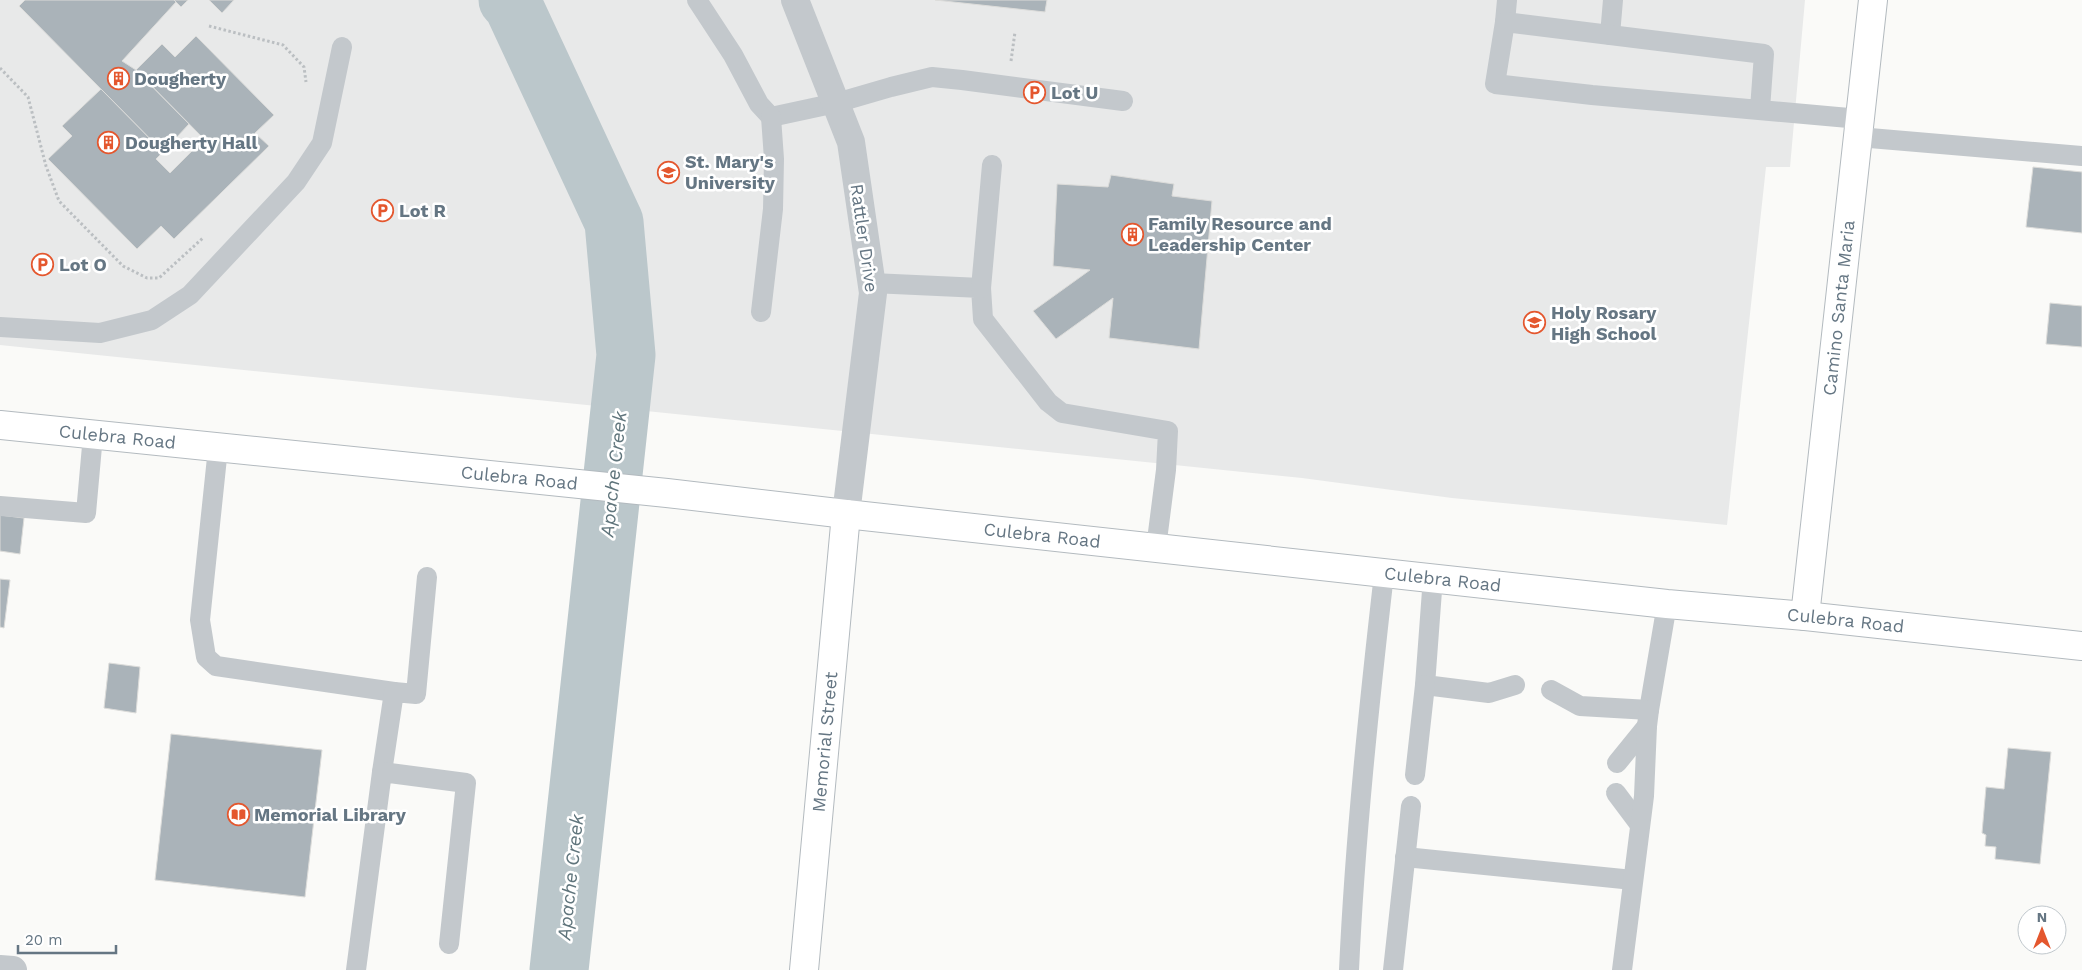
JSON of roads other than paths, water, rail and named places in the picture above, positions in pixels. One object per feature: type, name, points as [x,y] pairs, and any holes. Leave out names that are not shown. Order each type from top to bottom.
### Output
[{"type":"main road","name":"Camino Santa Maria","points":[[1805,616],[1873,0]]},
{"type":"main road","name":"Culebra Road","points":[[0,425],[667,493],[1384,574],[1433,577],[1667,604],[1805,616],[2082,646]]},
{"type":"main road","name":"Memorial Street","points":[[804,970],[846,514]]},
{"type":"street","name":"Rattler Drive","points":[[795,0],[851,142],[874,294],[846,514]]},
{"type":"street","points":[[0,969],[13,970]]},
{"type":"lane","points":[[697,0],[733,55],[759,104],[771,117],[774,159],[774,209],[761,312]]},
{"type":"lane","points":[[1508,0],[1495,84],[1592,95],[1760,109],[1859,128],[2082,156]]},
{"type":"lane","points":[[1610,35],[1613,0]]},
{"type":"lane","points":[[1505,22],[1764,54],[1760,109]]},
{"type":"lane","points":[[0,327],[100,333],[152,320],[190,295],[296,182],[322,142],[342,47]]},
{"type":"lane","points":[[771,117],[836,103],[891,86],[932,77],[1124,101]]},
{"type":"lane","points":[[992,165],[980,288],[983,319],[1048,402],[1062,412],[1168,431],[1166,470],[1156,548]]},
{"type":"lane","points":[[872,283],[980,288]]},
{"type":"lane","points":[[0,506],[86,513],[93,435]]},
{"type":"lane","points":[[218,448],[200,620],[206,657],[216,666],[416,694],[427,577]]},
{"type":"lane","points":[[1349,970],[1352,900],[1374,658],[1384,574]]},
{"type":"lane","points":[[1415,775],[1425,685],[1433,577]]},
{"type":"lane","points":[[1622,970],[1644,796],[1648,718],[1667,604]]},
{"type":"lane","points":[[1425,685],[1488,693],[1514,692]]},
{"type":"lane","points":[[356,970],[394,692]]},
{"type":"lane","points":[[1551,696],[1580,706],[1648,718]]},
{"type":"lane","points":[[1617,763],[1648,718]]},
{"type":"lane","points":[[382,772],[466,783],[449,944]]},
{"type":"lane","points":[[1616,793],[1640,825]]},
{"type":"lane","points":[[1393,970],[1411,806]]},
{"type":"lane","points":[[1406,857],[1633,880]]},
{"type":"waterway","name":"Apache Creek","points":[[508,0],[513,5],[614,222],[626,355],[559,970]]},
{"type":"place","name":"Dougherty","points":[[118,79]]},
{"type":"place","name":"Lot U","points":[[1035,93]]},
{"type":"place","name":"Dougherty Hall","points":[[109,143]]},
{"type":"place","name":"St. Mary's University","points":[[669,172]]},
{"type":"place","name":"Lot R","points":[[383,211]]},
{"type":"place","name":"Family Resource and Leadership Center","points":[[1132,234]]},
{"type":"place","name":"Lot O","points":[[43,265]]},
{"type":"place","name":"Holy Rosary High School","points":[[1535,323]]},
{"type":"place","name":"Memorial Library","points":[[238,815]]}]
